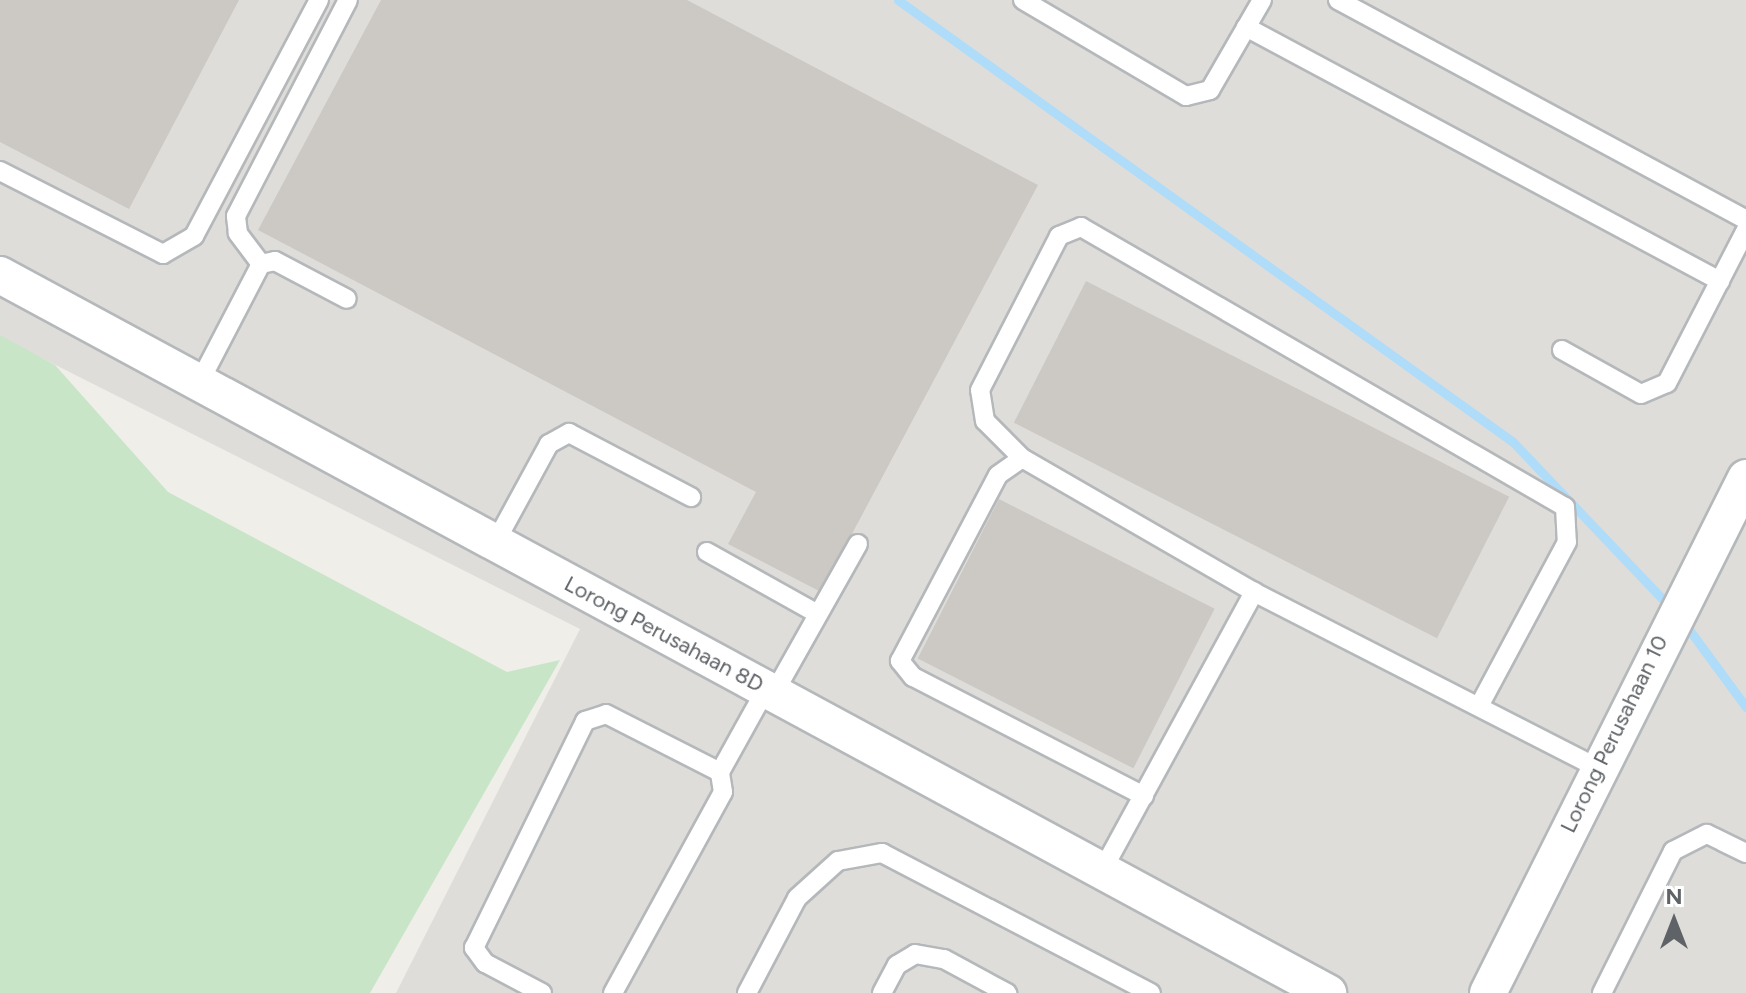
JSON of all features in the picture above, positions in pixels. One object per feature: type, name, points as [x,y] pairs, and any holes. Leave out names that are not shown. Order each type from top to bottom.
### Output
[{"type":"street","name":"Lorong Perusahaan 8D","points":[[0,275],[1328,993]]},
{"type":"street","name":"Lorong Perusahaan 10","points":[[1488,993],[1664,629],[1744,482]]},
{"type":"lane","points":[[0,171],[163,254],[194,236],[319,0]]},
{"type":"lane","points":[[261,264],[238,233],[236,216],[348,0]]},
{"type":"lane","points":[[1023,0],[1186,96],[1210,90],[1262,0]]},
{"type":"lane","points":[[1338,0],[1746,220]]},
{"type":"lane","points":[[1246,27],[1720,281]]},
{"type":"lane","points":[[1479,706],[1567,542],[1565,507],[1081,227],[1059,236],[980,390],[985,421],[1022,458],[1254,592],[1598,768]]},
{"type":"lane","points":[[1562,350],[1641,394],[1667,383],[1746,230]]},
{"type":"lane","points":[[261,264],[275,261],[347,299]]},
{"type":"lane","points":[[199,383],[261,264]]},
{"type":"lane","points":[[495,543],[549,444],[569,433],[691,497]]},
{"type":"lane","points":[[1022,458],[998,475],[900,661],[913,677],[1144,796]]},
{"type":"lane","points":[[613,993],[723,792],[720,772],[858,544]]},
{"type":"lane","points":[[707,552],[816,613]]},
{"type":"lane","points":[[1102,871],[1254,592]]},
{"type":"lane","points":[[542,993],[485,963],[474,948],[585,721],[606,714],[720,772]]},
{"type":"lane","points":[[1602,993],[1673,851],[1707,834],[1746,853]]},
{"type":"lane","points":[[747,993],[797,898],[838,861],[882,853],[1151,993]]},
{"type":"lane","points":[[882,993],[897,965],[915,954],[944,959],[1007,993]]},
{"type":"shaded area","points":[[0,0],[1746,0],[1746,993],[396,993],[580,629],[0,337]]},
{"type":"green space","points":[[0,335],[55,365],[168,492],[507,672],[560,660],[370,993],[0,993]]},
{"type":"building","points":[[0,0],[239,0],[129,209],[0,142]]},
{"type":"building","points":[[381,0],[687,0],[1038,185],[821,592],[728,544],[756,492],[258,230]]},
{"type":"building","points":[[1086,281],[1509,497],[1437,638],[1014,423]]},
{"type":"building","points":[[999,499],[1215,609],[1133,768],[918,658]]},
{"type":"waterway","points":[[898,0],[1513,442],[1672,609]]},
{"type":"waterway","points":[[1682,620],[1746,707]]}]
